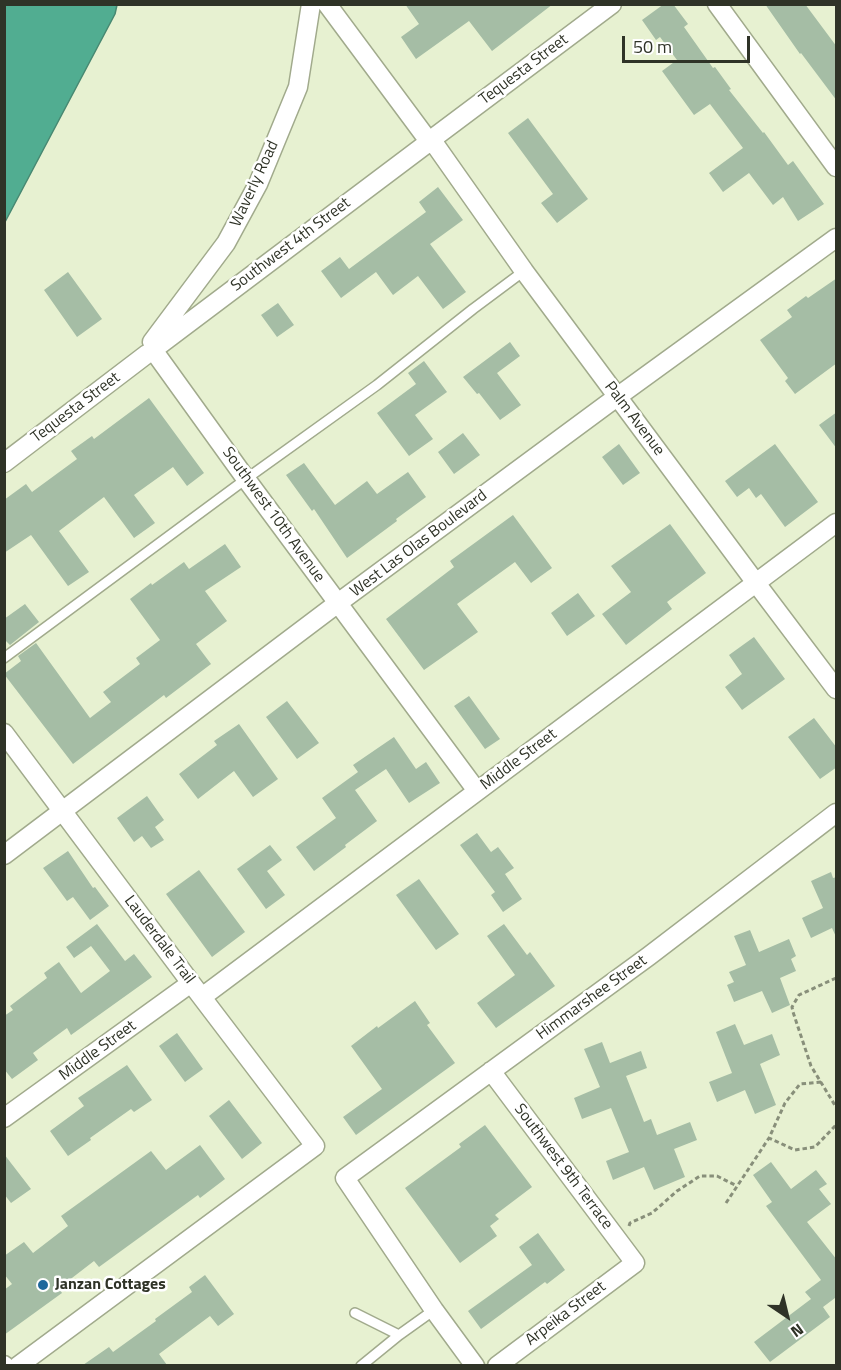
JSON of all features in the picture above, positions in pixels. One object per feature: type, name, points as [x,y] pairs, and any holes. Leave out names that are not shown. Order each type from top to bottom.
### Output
[{"type":"street","name":"Waverly Road","points":[[153,349],[226,243],[258,184],[298,87],[311,4]]},
{"type":"street","name":"Tequesta Street","points":[[430,141],[612,4]]},
{"type":"street","points":[[717,4],[837,167]]},
{"type":"street","name":"Palm Avenue","points":[[333,7],[524,271],[837,689]]},
{"type":"street","name":"Southwest 4th Street","points":[[153,349],[430,141]]},
{"type":"street","name":"West Las Olas Boulevard","points":[[4,855],[338,603],[837,238]]},
{"type":"street","name":"Tequesta Street","points":[[4,463],[153,349]]},
{"type":"street","name":"Southwest 10th Avenue","points":[[153,349],[477,791]]},
{"type":"street","name":"Middle Street","points":[[4,1118],[197,990],[477,791],[837,523]]},
{"type":"street","name":"Lauderdale Trail","points":[[4,733],[315,1146],[18,1365]]},
{"type":"street","name":"Himmarshee Street","points":[[434,1310],[345,1178],[649,956],[837,813]]},
{"type":"street","name":"Southwest 9th Terrace","points":[[491,1071],[635,1263]]},
{"type":"street","name":"Arpeika Street","points":[[497,1365],[635,1263]]},
{"type":"street","points":[[434,1310],[475,1365]]},
{"type":"lane","points":[[4,658],[377,384],[524,271]]},
{"type":"lane","points":[[361,1365],[434,1310]]},
{"type":"lane","points":[[355,1313],[399,1335]]},
{"type":"path","points":[[837,978],[799,995],[792,1006],[811,1066],[837,1107]]},
{"type":"path","points":[[726,1203],[769,1138],[785,1103],[800,1084],[821,1082]]},
{"type":"path","points":[[769,1138],[795,1150],[815,1147],[837,1125]]},
{"type":"path","points":[[628,1228],[630,1223],[652,1213],[677,1191],[700,1176],[717,1176],[737,1186]]},
{"type":"shaded area","points":[[5,4],[117,5],[115,14],[5,222]]},
{"type":"building","points":[[405,4],[553,4],[492,51],[469,21],[416,59],[401,37],[419,24]]},
{"type":"building","points":[[664,4],[673,4],[688,24],[684,27],[731,89],[729,90],[788,165],[793,161],[824,204],[798,221],[783,197],[773,205],[749,173],[723,192],[709,173],[743,148],[710,104],[694,115],[662,71],[677,60],[660,37],[656,40],[642,20]]},
{"type":"building","points":[[765,4],[805,4],[837,47],[837,101],[800,54]]},
{"type":"building","points":[[528,118],[588,199],[557,223],[541,203],[553,194],[508,133]]},
{"type":"building","points":[[438,187],[463,220],[430,244],[466,292],[443,309],[418,276],[393,295],[376,272],[341,298],[321,271],[340,257],[349,269],[426,212],[419,202]]},
{"type":"building","points":[[68,272],[102,319],[77,337],[44,290]]},
{"type":"building","points":[[837,278],[837,363],[795,394],[785,381],[788,378],[760,340],[792,317],[787,310]]},
{"type":"building","points":[[278,303],[294,325],[277,337],[261,315]]},
{"type":"building","points":[[510,342],[520,356],[497,373],[521,405],[500,420],[463,377]]},
{"type":"building","points":[[424,361],[447,392],[415,415],[433,439],[409,456],[377,413],[416,384],[408,373]]},
{"type":"building","points":[[149,398],[204,473],[187,486],[173,467],[134,495],[155,523],[134,538],[104,497],[59,531],[89,572],[68,586],[31,535],[4,553],[4,500],[26,484],[32,492],[77,459],[71,451],[92,436],[94,439]]},
{"type":"building","points":[[837,412],[837,449],[819,425]]},
{"type":"building","points":[[463,433],[480,455],[454,474],[438,452]]},
{"type":"building","points":[[619,444],[640,473],[623,485],[602,457]]},
{"type":"building","points":[[775,444],[818,502],[785,527],[761,494],[756,498],[749,488],[737,497],[725,481]]},
{"type":"building","points":[[304,463],[335,505],[367,481],[377,494],[408,472],[426,497],[347,558],[314,509],[312,511],[286,475]]},
{"type":"building","points":[[513,515],[552,568],[531,583],[515,562],[457,604],[478,632],[424,670],[386,619],[454,567],[450,561]]},
{"type":"building","points":[[670,524],[706,573],[667,602],[672,609],[626,645],[602,614],[631,592],[611,566]]},
{"type":"building","points":[[225,544],[241,567],[205,591],[227,621],[196,644],[211,664],[166,698],[164,695],[73,764],[4,674],[21,661],[18,656],[36,643],[90,718],[111,702],[103,692],[140,664],[136,658],[160,640],[130,599],[184,562],[189,569]]},
{"type":"building","points":[[578,593],[595,616],[567,636],[551,613]]},
{"type":"building","points":[[25,604],[39,622],[10,645],[4,639],[4,619]]},
{"type":"building","points":[[754,637],[785,679],[742,710],[725,687],[742,674],[729,655]]},
{"type":"building","points":[[469,696],[500,739],[485,749],[454,706]]},
{"type":"building","points":[[287,701],[319,743],[297,759],[266,717]]},
{"type":"building","points":[[814,718],[837,748],[837,767],[820,779],[788,737]]},
{"type":"building","points":[[239,724],[278,779],[253,797],[234,771],[198,799],[179,774],[217,745],[214,741]]},
{"type":"building","points":[[394,737],[416,769],[426,762],[440,783],[409,803],[386,769],[355,790],[377,821],[314,871],[296,847],[336,818],[322,798],[358,772],[353,765]]},
{"type":"building","points":[[147,796],[164,820],[155,827],[164,840],[151,848],[142,836],[134,842],[117,818]]},
{"type":"building","points":[[477,833],[491,852],[498,847],[514,868],[505,874],[522,899],[503,912],[491,895],[495,892],[460,845]]},
{"type":"building","points":[[270,845],[282,860],[267,871],[285,895],[266,909],[237,869]]},
{"type":"building","points":[[68,851],[93,888],[95,887],[109,906],[90,920],[73,897],[67,901],[43,868]]},
{"type":"building","points":[[199,870],[245,932],[212,957],[166,894]]},
{"type":"building","points":[[831,872],[833,878],[837,877],[837,939],[832,928],[811,938],[802,918],[823,908],[811,881]]},
{"type":"building","points":[[419,879],[459,934],[436,950],[396,895]]},
{"type":"building","points":[[97,924],[125,961],[134,954],[152,977],[71,1035],[67,1028],[33,1053],[38,1060],[12,1079],[4,1069],[4,1016],[13,1010],[10,1006],[47,978],[44,973],[59,962],[81,993],[110,971],[91,946],[74,958],[66,947]]},
{"type":"building","points":[[504,924],[527,955],[530,952],[555,986],[496,1028],[477,1003],[515,975],[487,936]]},
{"type":"building","points":[[750,930],[759,952],[789,939],[796,956],[791,959],[796,971],[780,978],[790,1005],[772,1013],[762,991],[734,1002],[727,985],[734,982],[729,972],[746,965],[734,936]]},
{"type":"building","points":[[415,1001],[430,1023],[427,1025],[455,1063],[356,1135],[343,1117],[382,1089],[351,1046]]},
{"type":"building","points":[[735,1024],[744,1045],[772,1034],[780,1055],[760,1064],[776,1105],[755,1114],[745,1090],[717,1102],[709,1082],[732,1073],[716,1032]]},
{"type":"building","points":[[177,1033],[203,1069],[185,1082],[159,1046]]},
{"type":"building","points":[[602,1042],[610,1063],[641,1051],[647,1068],[626,1076],[644,1122],[651,1119],[657,1135],[690,1122],[697,1140],[674,1149],[685,1177],[654,1190],[644,1167],[613,1180],[606,1161],[629,1152],[611,1108],[582,1119],[574,1098],[600,1087],[584,1049]]},
{"type":"building","points":[[127,1065],[152,1100],[134,1112],[131,1109],[68,1156],[50,1131],[84,1106],[78,1098]]},
{"type":"building","points":[[229,1100],[262,1143],[242,1159],[209,1116]]},
{"type":"building","points":[[485,1125],[532,1187],[495,1215],[499,1219],[490,1226],[497,1236],[460,1263],[405,1188],[461,1147],[459,1144]]},
{"type":"building","points":[[200,1145],[225,1179],[200,1198],[198,1195],[99,1267],[94,1261],[59,1288],[62,1293],[4,1335],[4,1290],[12,1284],[4,1274],[4,1256],[24,1242],[33,1253],[68,1226],[61,1216],[151,1151],[166,1170]]},
{"type":"building","points":[[4,1154],[31,1189],[11,1203],[4,1194]]},
{"type":"building","points":[[771,1162],[791,1189],[816,1170],[827,1184],[819,1189],[831,1204],[807,1222],[837,1260],[837,1300],[835,1298],[823,1307],[830,1317],[770,1362],[754,1342],[811,1299],[805,1292],[821,1280],[766,1206],[772,1202],[753,1175]]},
{"type":"building","points":[[538,1233],[565,1270],[481,1329],[468,1311],[532,1265],[519,1247]]},
{"type":"building","points":[[205,1275],[234,1314],[218,1326],[210,1316],[159,1354],[167,1365],[83,1365],[109,1347],[113,1352],[156,1321],[155,1319],[192,1292],[189,1287]]},
{"type":"place","name":"Janzan Cottages","points":[[43,1285]]}]
